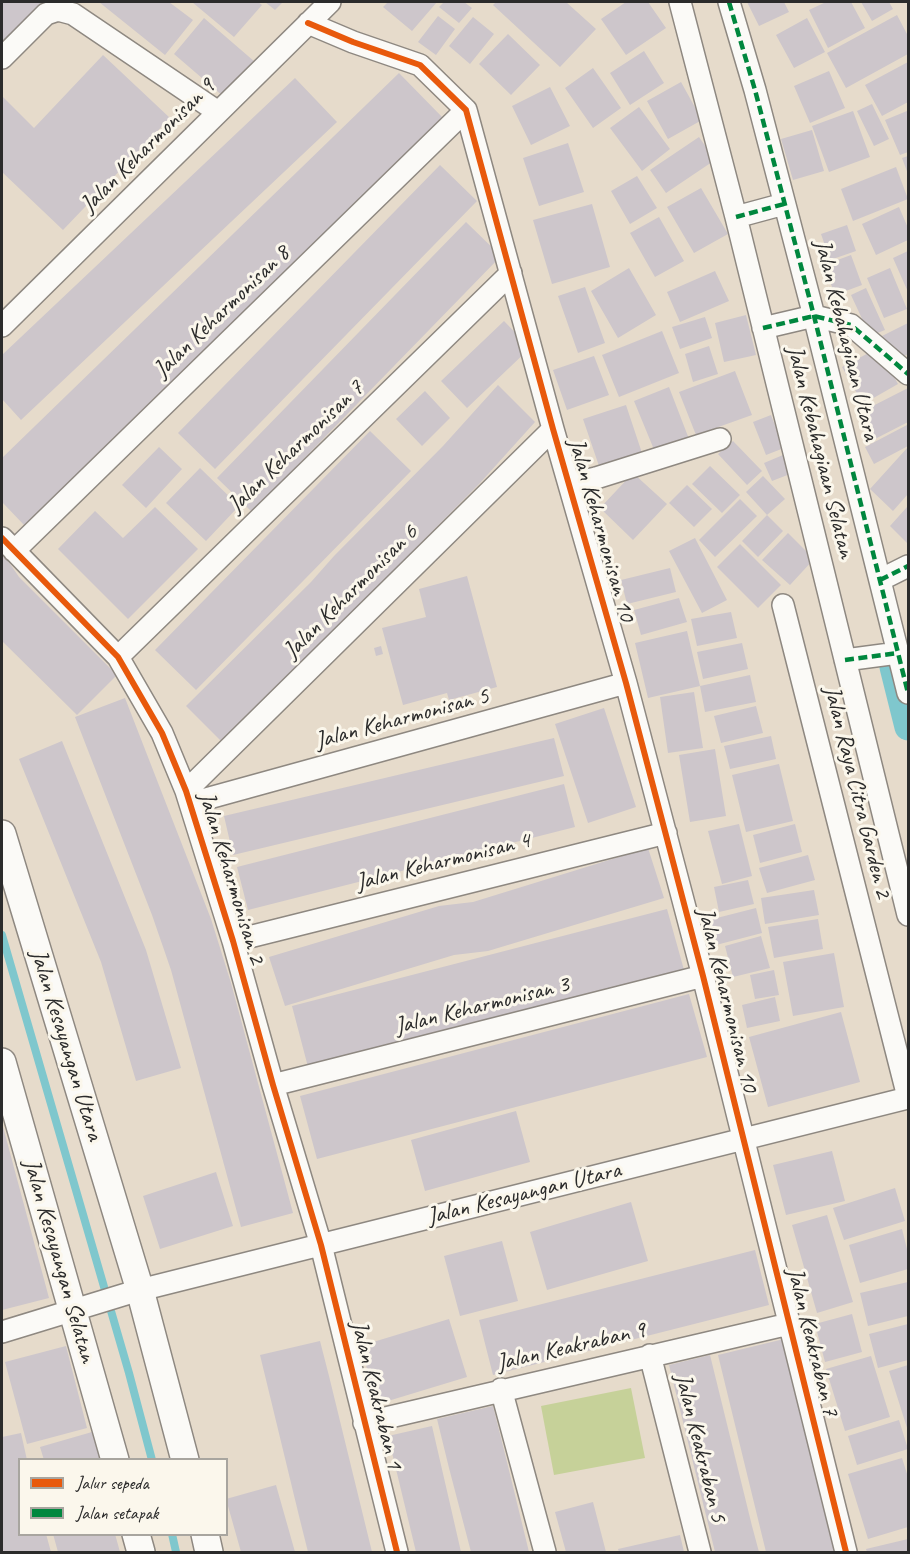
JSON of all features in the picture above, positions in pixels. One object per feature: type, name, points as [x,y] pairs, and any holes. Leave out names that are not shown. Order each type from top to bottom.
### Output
[{"type":"street","name":"Jalan Keharmonisan 9","points":[[2,326],[9,304],[218,112],[330,2]]},
{"type":"street","name":"Jalan Kebahagiaan Selatan","points":[[680,2],[742,214],[769,328],[855,659],[909,915]]},
{"type":"street","name":"Jalan Kebahagiaan Utara","points":[[729,2],[740,35],[781,205],[880,580],[896,653],[909,693]]},
{"type":"street","points":[[2,58],[46,14],[58,9],[73,14],[218,112]]},
{"type":"street","points":[[308,23],[353,42],[420,65],[466,110]]},
{"type":"street","name":"Jalan Keharmonisan 10","points":[[466,110],[553,429],[626,683],[743,1139]]},
{"type":"street","name":"Jalan Keharmonisan 8","points":[[8,545],[466,110]]},
{"type":"street","points":[[742,214],[781,205]]},
{"type":"street","name":"Jalan Keharmonisan 7","points":[[118,657],[510,273]]},
{"type":"street","points":[[769,328],[811,317],[851,325],[909,374]]},
{"type":"street","name":"Jalan Keharmonisan 6","points":[[188,797],[553,429]]},
{"type":"street","points":[[570,484],[720,439]]},
{"type":"street","name":"Jalan Keharmonisan 2","points":[[8,545],[118,657],[162,733],[188,797],[233,941],[273,1086],[321,1245]]},
{"type":"street","points":[[880,580],[909,566]]},
{"type":"street","name":"Jalan Raya Citra Garden 2","points":[[783,605],[909,1097]]},
{"type":"street","points":[[855,659],[896,653]]},
{"type":"street","name":"Jalan Keharmonisan 5","points":[[188,797],[626,683]]},
{"type":"street","name":"Jalan Keharmonisan 4","points":[[233,941],[666,833]]},
{"type":"street","name":"Jalan Kesayangan Utara","points":[[2,834],[138,1291],[184,1458]]},
{"type":"street","name":"Jalan Keharmonisan 3","points":[[273,1086],[703,976]]},
{"type":"street","name":"Jalan Kesayangan Selatan","points":[[2,1062],[114,1458]]},
{"type":"street","name":"Jalan Kesayangan Utara","points":[[2,1332],[138,1291],[909,1097]]},
{"type":"street","name":"Jalan Keakraban 7","points":[[743,1139],[846,1552]]},
{"type":"street","name":"Jalan Keakraban 1","points":[[321,1245],[397,1552]]},
{"type":"street","name":"Jalan Keakraban 9","points":[[364,1423],[501,1389],[789,1324]]},
{"type":"street","name":"Jalan Keakraban 5","points":[[650,1355],[700,1552]]},
{"type":"street","points":[[501,1389],[545,1552]]},
{"type":"street","points":[[137,1536],[141,1552]]},
{"type":"street","points":[[205,1536],[209,1552]]},
{"type":"green space","points":[[631,1388],[645,1458],[554,1475],[541,1406]]},
{"type":"building","points":[[2,2],[46,2],[2,47]]},
{"type":"building","points":[[99,2],[169,2],[193,20],[165,55]]},
{"type":"building","points":[[192,2],[258,2],[262,5],[234,37]]},
{"type":"building","points":[[265,2],[283,2],[275,10]]},
{"type":"building","points":[[388,2],[437,2],[412,31],[383,7]]},
{"type":"building","points":[[444,2],[464,2],[472,8],[459,23],[439,7]]},
{"type":"building","points":[[496,2],[566,2],[596,29],[560,67],[493,5]]},
{"type":"building","points":[[626,2],[648,2],[666,28],[626,55],[601,19]]},
{"type":"building","points":[[747,2],[784,2],[789,12],[759,26]]},
{"type":"building","points":[[826,2],[851,2],[865,28],[828,48],[809,10]]},
{"type":"building","points":[[861,2],[889,2],[893,9],[872,21]]},
{"type":"building","points":[[897,15],[908,36],[908,54],[846,88],[827,53]]},
{"type":"building","points":[[438,16],[455,29],[436,55],[418,42]]},
{"type":"building","points":[[473,17],[494,34],[470,64],[449,46]]},
{"type":"building","points":[[204,18],[255,62],[224,97],[174,54]]},
{"type":"building","points":[[807,18],[825,52],[794,68],[776,35]]},
{"type":"building","points":[[508,34],[540,65],[511,95],[479,64]]},
{"type":"building","points":[[644,51],[664,83],[630,105],[610,73]]},
{"type":"building","points":[[103,55],[170,118],[63,230],[2,172],[2,96],[34,128]]},
{"type":"building","points":[[908,62],[908,102],[882,116],[865,85]]},
{"type":"building","points":[[593,68],[621,108],[593,128],[565,88]]},
{"type":"building","points":[[829,71],[845,108],[810,123],[794,86]]},
{"type":"building","points":[[399,73],[444,119],[24,525],[2,502],[2,458]]},
{"type":"building","points":[[295,78],[337,122],[21,420],[2,399],[2,355]]},
{"type":"building","points":[[681,82],[702,120],[668,139],[647,101]]},
{"type":"building","points":[[550,87],[570,126],[531,145],[512,106]]},
{"type":"building","points":[[872,104],[889,139],[874,146],[857,111]]},
{"type":"building","points":[[639,107],[670,149],[642,171],[610,128]]},
{"type":"building","points":[[853,111],[870,157],[829,172],[812,126]]},
{"type":"building","points":[[907,111],[908,152],[900,155],[885,120]]},
{"type":"building","points":[[812,130],[824,171],[793,180],[781,139]]},
{"type":"building","points":[[699,137],[715,160],[666,193],[650,170]]},
{"type":"building","points":[[568,143],[584,192],[539,206],[523,158]]},
{"type":"building","points":[[908,156],[908,174],[902,158]]},
{"type":"building","points":[[440,165],[477,201],[215,469],[178,433]]},
{"type":"building","points":[[896,167],[908,199],[853,221],[841,189]]},
{"type":"building","points":[[637,176],[657,208],[630,224],[611,191]]},
{"type":"building","points":[[701,188],[728,234],[694,253],[667,207]]},
{"type":"building","points":[[592,204],[610,267],[552,284],[533,220]]},
{"type":"building","points":[[899,207],[908,228],[908,240],[876,255],[862,224]]},
{"type":"building","points":[[659,217],[684,261],[655,277],[630,233]]},
{"type":"building","points":[[466,222],[501,256],[252,512],[217,478]]},
{"type":"building","points":[[847,225],[856,251],[830,260],[821,234]]},
{"type":"building","points":[[908,251],[908,292],[893,258]]},
{"type":"building","points":[[851,255],[862,285],[835,295],[824,265]]},
{"type":"building","points":[[629,268],[656,315],[618,338],[591,291]]},
{"type":"building","points":[[890,268],[907,309],[884,318],[867,278]]},
{"type":"building","points":[[715,271],[729,301],[680,322],[667,292]]},
{"type":"building","points":[[585,287],[605,343],[578,353],[558,296]]},
{"type":"building","points":[[866,288],[885,330],[870,336],[851,295]]},
{"type":"building","points":[[746,315],[756,355],[724,362],[715,323]]},
{"type":"building","points":[[705,317],[712,338],[680,349],[672,327]]},
{"type":"building","points":[[504,321],[530,348],[467,408],[441,381]]},
{"type":"building","points":[[908,323],[908,354],[896,361],[882,336]]},
{"type":"building","points":[[662,331],[679,373],[619,397],[602,355]]},
{"type":"building","points":[[709,346],[718,374],[693,382],[685,354]]},
{"type":"building","points":[[878,348],[898,384],[863,404],[842,367]]},
{"type":"building","points":[[594,356],[609,395],[567,410],[553,370]]},
{"type":"building","points":[[735,371],[752,415],[696,435],[679,392]]},
{"type":"building","points":[[498,385],[535,422],[480,483],[223,743],[186,706],[311,582],[443,446]]},
{"type":"building","points":[[669,387],[689,439],[655,452],[634,401]]},
{"type":"building","points":[[908,388],[908,422],[873,440],[859,413]]},
{"type":"building","points":[[425,391],[450,418],[422,446],[396,419]]},
{"type":"building","points":[[626,405],[642,453],[599,466],[583,419]]},
{"type":"building","points":[[771,415],[784,448],[766,455],[753,422]]},
{"type":"building","points":[[907,425],[908,446],[874,464],[865,447]]},
{"type":"building","points":[[370,431],[411,471],[196,690],[155,650]]},
{"type":"building","points":[[733,441],[762,471],[747,485],[718,454]]},
{"type":"building","points":[[159,447],[182,469],[146,508],[122,485]]},
{"type":"building","points":[[908,447],[908,494],[893,511],[870,489]]},
{"type":"building","points":[[783,455],[790,474],[772,481],[764,463]]},
{"type":"building","points":[[710,466],[740,495],[722,513],[692,484]]},
{"type":"building","points":[[200,468],[239,506],[206,541],[166,503]]},
{"type":"building","points":[[633,473],[667,504],[633,540],[600,508]]},
{"type":"building","points":[[763,476],[785,499],[767,515],[746,492]]},
{"type":"building","points":[[687,485],[712,509],[694,527],[669,503]]},
{"type":"building","points":[[740,499],[757,516],[715,557],[699,540]]},
{"type":"building","points":[[155,507],[198,549],[128,619],[58,549],[95,511],[123,538]]},
{"type":"building","points":[[908,508],[908,544],[890,526]]},
{"type":"building","points":[[767,515],[783,531],[758,557],[742,541]]},
{"type":"building","points":[[788,533],[814,559],[790,585],[762,560]]},
{"type":"building","points":[[695,538],[727,600],[702,613],[669,551]]},
{"type":"building","points":[[740,544],[781,585],[758,608],[717,567]]},
{"type":"building","points":[[2,552],[19,577],[117,675],[77,715],[2,641]]},
{"type":"building","points":[[670,568],[676,592],[627,604],[621,580]]},
{"type":"building","points":[[467,576],[497,687],[449,700],[447,693],[403,705],[382,628],[426,617],[419,589]]},
{"type":"building","points":[[679,598],[687,622],[641,635],[634,610]]},
{"type":"building","points":[[731,612],[737,638],[697,646],[691,619]]},
{"type":"building","points":[[687,631],[700,686],[648,698],[635,643]]},
{"type":"building","points":[[742,643],[748,669],[703,679],[697,652]]},
{"type":"building","points":[[381,646],[383,654],[376,656],[374,648]]},
{"type":"building","points":[[750,675],[756,702],[705,712],[700,686]]},
{"type":"building","points":[[694,692],[703,748],[668,753],[660,697]]},
{"type":"building","points":[[125,698],[211,919],[231,983],[293,1213],[241,1227],[171,970],[75,717]]},
{"type":"building","points":[[756,706],[763,733],[721,743],[714,716]]},
{"type":"building","points":[[604,708],[636,807],[588,823],[555,724]]},
{"type":"building","points":[[771,736],[776,759],[730,769],[724,746]]},
{"type":"building","points":[[554,738],[564,776],[233,855],[224,816]]},
{"type":"building","points":[[62,741],[146,950],[181,1068],[136,1081],[101,962],[19,759]]},
{"type":"building","points":[[715,749],[726,816],[690,822],[679,755]]},
{"type":"building","points":[[779,764],[793,821],[746,832],[732,775]]},
{"type":"building","points":[[564,784],[575,827],[248,910],[237,867]]},
{"type":"building","points":[[739,824],[752,876],[722,884],[708,831]]},
{"type":"building","points":[[795,824],[802,852],[760,863],[753,835]]},
{"type":"building","points":[[648,848],[664,898],[488,951],[454,955],[285,1006],[269,957],[439,906],[473,902]]},
{"type":"building","points":[[808,855],[815,880],[767,893],[759,868]]},
{"type":"building","points":[[748,880],[754,904],[719,912],[714,887]]},
{"type":"building","points":[[814,890],[819,915],[765,924],[761,898]]},
{"type":"building","points":[[756,908],[762,933],[716,945],[709,920]]},
{"type":"building","points":[[667,909],[684,970],[308,1067],[292,1006]]},
{"type":"building","points":[[818,919],[823,949],[774,958],[768,927]]},
{"type":"building","points":[[761,936],[770,968],[733,977],[725,946]]},
{"type":"building","points":[[834,953],[844,1007],[793,1016],[783,962]]},
{"type":"building","points":[[774,970],[779,995],[755,999],[750,975]]},
{"type":"building","points":[[689,994],[707,1057],[317,1159],[300,1096]]},
{"type":"building","points":[[775,997],[780,1021],[747,1028],[742,1005]]},
{"type":"building","points":[[841,1012],[860,1082],[768,1107],[749,1037]]},
{"type":"building","points":[[516,1111],[530,1162],[425,1191],[411,1140]]},
{"type":"building","points":[[2,1123],[49,1298],[2,1310]]},
{"type":"building","points":[[832,1151],[845,1201],[786,1215],[773,1165]]},
{"type":"building","points":[[216,1172],[233,1226],[160,1249],[143,1196]]},
{"type":"building","points":[[895,1188],[905,1221],[844,1240],[833,1208]]},
{"type":"building","points":[[631,1202],[648,1261],[547,1290],[530,1232]]},
{"type":"building","points":[[827,1215],[853,1302],[817,1313],[792,1225]]},
{"type":"building","points":[[902,1229],[908,1253],[908,1269],[860,1283],[849,1245]]},
{"type":"building","points":[[502,1241],[518,1301],[460,1316],[444,1256]]},
{"type":"building","points":[[755,1250],[769,1305],[493,1375],[479,1320]]},
{"type":"building","points":[[908,1282],[908,1316],[868,1326],[860,1293]]},
{"type":"building","points":[[852,1314],[862,1352],[825,1362],[815,1324]]},
{"type":"building","points":[[449,1319],[467,1377],[378,1404],[360,1346]]},
{"type":"building","points":[[908,1324],[908,1360],[878,1368],[869,1334]]},
{"type":"building","points":[[784,1339],[835,1552],[766,1552],[718,1355]]},
{"type":"building","points":[[320,1341],[372,1552],[308,1552],[299,1516],[260,1355]]},
{"type":"building","points":[[66,1346],[87,1428],[27,1444],[5,1362]]},
{"type":"building","points":[[710,1355],[759,1552],[715,1552],[669,1365]]},
{"type":"building","points":[[871,1356],[890,1417],[845,1431],[826,1369]]},
{"type":"building","points":[[908,1365],[908,1431],[889,1371]]},
{"type":"building","points":[[493,1406],[529,1552],[471,1552],[449,1468],[437,1419]]},
{"type":"building","points":[[899,1420],[908,1449],[857,1465],[848,1436]]},
{"type":"building","points":[[432,1426],[461,1552],[416,1552],[388,1436]]},
{"type":"building","points":[[92,1432],[100,1458],[43,1458],[40,1447]]},
{"type":"building","points":[[21,1433],[27,1458],[18,1458],[18,1536],[47,1536],[51,1552],[2,1552],[2,1437]]},
{"type":"building","points":[[902,1458],[908,1477],[908,1527],[868,1539],[848,1474]]},
{"type":"building","points":[[276,1485],[295,1552],[241,1552],[228,1498]]},
{"type":"building","points":[[593,1502],[606,1552],[566,1552],[555,1512]]},
{"type":"building","points":[[680,1535],[684,1552],[619,1552],[618,1549]]},
{"type":"building","points":[[54,1536],[116,1536],[120,1552],[58,1552]]},
{"type":"building","points":[[908,1539],[908,1552],[867,1552],[866,1549]]},
{"type":"waterway","points":[[893,667],[908,727]]},
{"type":"waterway","points":[[2,935],[151,1458]]},
{"type":"waterway","points":[[172,1536],[176,1552]]},
{"type":"marked path","points":[[729,2],[755,90],[814,316],[908,693]]},
{"type":"marked path","points":[[736,217],[784,204]]},
{"type":"marked path","points":[[763,328],[814,316],[851,325],[908,374]]},
{"type":"marked path","points":[[880,580],[908,566]]},
{"type":"marked path","points":[[845,660],[898,653]]},
{"type":"cycle path","points":[[308,23],[353,42],[420,65],[466,110],[553,429],[626,683],[703,976],[846,1552]]},
{"type":"cycle path","points":[[2,538],[118,657],[162,733],[186,791],[233,941],[321,1245],[397,1552]]}]
